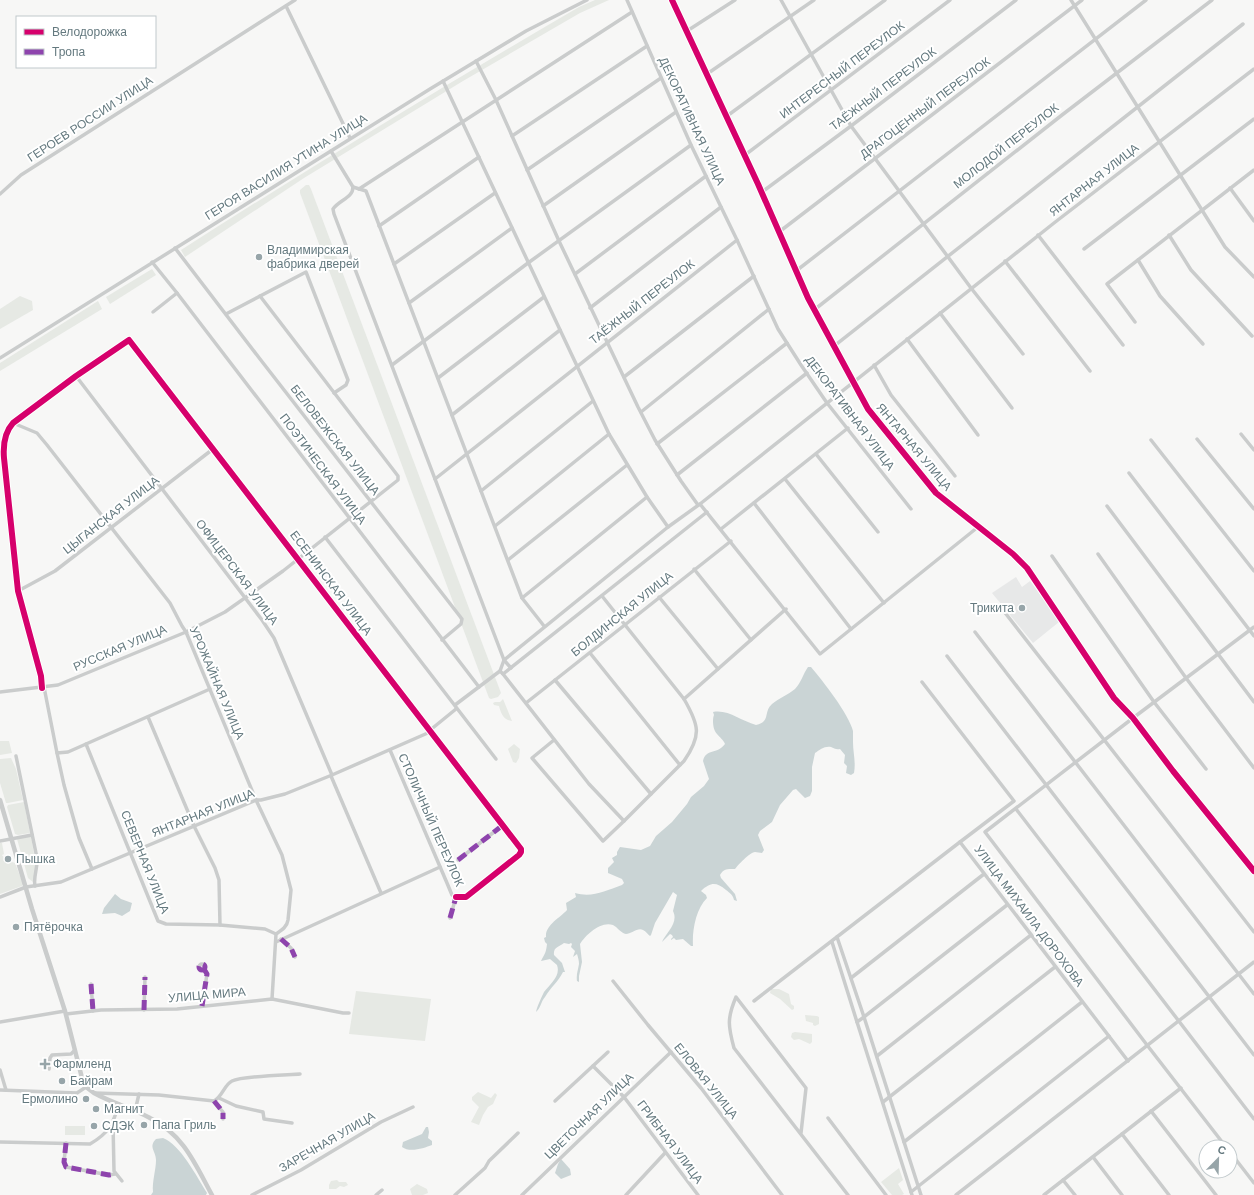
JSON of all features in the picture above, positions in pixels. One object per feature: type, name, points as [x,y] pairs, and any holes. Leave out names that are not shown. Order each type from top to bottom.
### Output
[{"type":"street","name":"ГЕРОЕВ РОССИИ УЛИЦА","points":[[0,194],[21,175],[295,0]]},
{"type":"street","name":"ГЕРОЯ ВАСИЛИЯ УТИНА УЛИЦА","points":[[0,358],[443,81],[526,31],[587,0]]},
{"type":"street","name":"ДЕКОРАТИВНАЯ УЛИЦА","points":[[627,0],[691,145],[738,240],[778,330],[827,403],[911,508]]},
{"type":"street","points":[[672,0],[762,192],[814,310],[853,382]]},
{"type":"street","points":[[687,31],[735,0]]},
{"type":"street","points":[[780,0],[851,126],[971,288],[1023,354]]},
{"type":"street","points":[[707,74],[814,0]]},
{"type":"street","points":[[727,116],[885,0]]},
{"type":"street","name":"ИНТЕРЕСНЫЙ ПЕРЕУЛОК","points":[[745,155],[950,0]]},
{"type":"street","name":"ТАЁЖНЫЙ ПЕРЕУЛОК","points":[[762,192],[1016,0]]},
{"type":"street","points":[[1071,0],[1224,247],[1254,278]]},
{"type":"street","name":"ДРАГОЦЕННЫЙ ПЕРЕУЛОК","points":[[779,232],[1082,0]]},
{"type":"street","points":[[796,271],[1146,0]]},
{"type":"street","name":"МОЛОДОЙ ПЕРЕУЛОК","points":[[814,310],[1116,73],[1212,0]]},
{"type":"street","points":[[286,6],[350,138]]},
{"type":"street","points":[[359,189],[632,12]]},
{"type":"street","points":[[834,346],[1243,24]]},
{"type":"street","points":[[512,136],[647,46]]},
{"type":"street","points":[[476,61],[496,100],[590,308],[657,444],[677,475],[699,504],[708,512],[820,654],[978,527]]},
{"type":"street","name":"ЯНТАРНАЯ УЛИЦА","points":[[504,660],[544,626],[668,527],[1005,261],[1254,69]]},
{"type":"street","points":[[527,170],[661,78]]},
{"type":"street","points":[[443,81],[609,434],[647,497],[668,527]]},
{"type":"street","points":[[543,206],[676,112]]},
{"type":"street","points":[[1084,248],[1254,119]]},
{"type":"street","points":[[392,365],[528,263],[691,145]]},
{"type":"street","points":[[331,151],[353,187],[366,192],[522,598],[544,626]]},
{"type":"street","points":[[379,226],[479,157]]},
{"type":"street","points":[[1135,322],[1107,284],[1254,170]]},
{"type":"street","points":[[575,274],[706,176]]},
{"type":"street","points":[[353,187],[353,191],[350,195],[333,209],[334,214],[504,660],[511,668]]},
{"type":"street","points":[[1230,188],[1254,221]]},
{"type":"street","points":[[394,264],[495,193]]},
{"type":"street","points":[[590,308],[721,207]]},
{"type":"street","points":[[409,302],[512,228]]},
{"type":"street","points":[[1038,235],[1123,345]]},
{"type":"street","points":[[1169,235],[1191,270],[1252,336]]},
{"type":"street","name":"ТАЁЖНЫЙ ПЕРЕУЛОК","points":[[434,479],[738,240]]},
{"type":"street","name":"БЕЛОВЕЖСКАЯ УЛИЦА","points":[[175,248],[462,619],[461,624],[442,640]]},
{"type":"street","points":[[1138,260],[1160,296],[1202,344]]},
{"type":"street","points":[[1005,261],[1090,371]]},
{"type":"street","name":"ПОЭТИЧЕСКАЯ УЛИЦА","points":[[152,262],[479,687]]},
{"type":"street","points":[[226,314],[304,271],[307,273],[348,380],[346,385],[334,393],[260,296]]},
{"type":"street","points":[[624,377],[754,276]]},
{"type":"street","points":[[154,312],[177,293]]},
{"type":"street","points":[[438,378],[544,297]]},
{"type":"street","points":[[640,412],[769,309]]},
{"type":"street","points":[[940,313],[1012,408]]},
{"type":"street","points":[[452,415],[560,330]]},
{"type":"street","points":[[907,339],[978,435]]},
{"type":"street","name":"ЕСЕНИНСКАЯ УЛИЦА","points":[[76,376],[129,340],[521,849],[519,855],[466,897],[456,897]]},
{"type":"street","points":[[657,444],[787,343]]},
{"type":"street","points":[[874,365],[891,395],[955,476]]},
{"type":"street","points":[[677,475],[807,373]]},
{"type":"street","points":[[76,376],[13,423],[9,427],[5,436],[3,446],[18,591],[41,676],[64,785],[79,838],[92,869]]},
{"type":"street","name":"ОФИЦЕРСКАЯ УЛИЦА","points":[[76,376],[262,620],[274,638],[381,893]]},
{"type":"street","name":"ЯНТАРНАЯ УЛИЦА","points":[[853,382],[868,409],[936,493],[1013,554],[1027,568],[1114,698],[1133,718],[1173,771],[1254,871]]},
{"type":"street","name":"РУССКАЯ УЛИЦА","points":[[0,692],[58,685],[186,632],[225,612],[298,559],[398,480],[398,476],[334,393]]},
{"type":"street","points":[[481,491],[593,401]]},
{"type":"street","name":"УРОЖАЙНАЯ УЛИЦА","points":[[13,423],[37,433],[47,444],[170,603],[186,632],[256,800],[282,855],[291,890],[288,924],[276,934]]},
{"type":"street","points":[[721,529],[848,428]]},
{"type":"street","points":[[495,526],[609,434]]},
{"type":"street","points":[[1241,434],[1254,450]]},
{"type":"street","points":[[1197,439],[1254,509]]},
{"type":"street","points":[[1151,440],[1254,571]]},
{"type":"street","name":"ЦЫГАНСКАЯ УЛИЦА","points":[[18,591],[56,571],[213,449]]},
{"type":"street","points":[[816,454],[878,532]]},
{"type":"street","points":[[508,560],[627,465]]},
{"type":"street","points":[[1129,473],[1254,636]]},
{"type":"street","points":[[785,479],[884,603]]},
{"type":"street","points":[[522,598],[647,497]]},
{"type":"street","points":[[754,503],[852,629]]},
{"type":"street","points":[[1107,506],[1254,702]]},
{"type":"street","name":"ЯНТАРНАЯ УЛИЦА","points":[[0,897],[26,887],[61,882],[256,800],[285,794],[332,775],[429,731],[479,687],[511,668],[708,512]]},
{"type":"street","points":[[326,537],[496,759]]},
{"type":"street","name":"БОЛДИНСКАЯ УЛИЦА","points":[[526,703],[731,541]]},
{"type":"street","points":[[1098,554],[1186,678],[1254,768]]},
{"type":"street","points":[[1052,556],[1154,702],[1206,769]]},
{"type":"street","points":[[694,569],[751,640]]},
{"type":"street","points":[[554,740],[532,758],[603,840],[680,765],[691,750],[697,734],[694,716],[684,699],[602,596]]},
{"type":"street","points":[[659,597],[718,669]]},
{"type":"street","points":[[999,605],[1254,932]]},
{"type":"street","points":[[684,699],[786,609]]},
{"type":"street","points":[[1220,1139],[1147,1046],[985,832],[1254,627]]},
{"type":"street","points":[[975,632],[1254,994]]},
{"type":"street","points":[[590,653],[680,765]]},
{"type":"street","points":[[947,656],[1254,1055]]},
{"type":"street","points":[[504,660],[502,673],[589,784],[624,821]]},
{"type":"street","points":[[555,680],[651,794]]},
{"type":"street","name":"УЛИЦА МИХАИЛА ДОРОХОВА","points":[[922,682],[1014,801],[960,842],[1128,1061]]},
{"type":"street","points":[[57,753],[68,752],[210,689]]},
{"type":"street","points":[[148,717],[194,826],[215,868],[219,880],[220,925]]},
{"type":"street","name":"СЕВЕРНАЯ УЛИЦА","points":[[86,744],[132,853],[158,921],[166,924],[220,925],[265,929],[276,934]]},
{"type":"street","name":"СТОЛИЧНЫЙ ПЕРЕУЛОК","points":[[390,750],[452,895],[456,897]]},
{"type":"street","points":[[16,756],[38,865],[34,881],[35,886]]},
{"type":"street","points":[[0,800],[65,1013],[83,1082],[86,1087],[94,1093],[161,1124],[180,1140],[212,1195]]},
{"type":"street","points":[[1016,809],[1254,1120]]},
{"type":"street","points":[[458,860],[503,825]]},
{"type":"street","points":[[0,841],[32,835]]},
{"type":"street","points":[[754,1001],[960,842]]},
{"type":"street","points":[[276,942],[440,867]]},
{"type":"street","points":[[851,978],[984,874]]},
{"type":"street","points":[[450,918],[456,897]]},
{"type":"street","points":[[857,1022],[1008,905]]},
{"type":"street","points":[[272,999],[276,934]]},
{"type":"street","points":[[877,1056],[1031,935]]},
{"type":"street","points":[[837,937],[921,1195]]},
{"type":"street","points":[[281,939],[291,948],[295,957]]},
{"type":"street","points":[[832,942],[912,1194]]},
{"type":"street","points":[[956,1195],[1254,962]]},
{"type":"street","points":[[882,1102],[1055,967]]},
{"type":"street","points":[[202,1006],[207,974],[204,970]]},
{"type":"street","points":[[144,1010],[145,977]]},
{"type":"street","name":"ЕЛОВАЯ УЛИЦА","points":[[613,981],[701,1088],[782,1195]]},
{"type":"street","points":[[91,984],[93,1011]]},
{"type":"street","points":[[801,1133],[806,1088],[736,997],[730,1011],[729,1030],[734,1048],[848,1195]]},
{"type":"street","name":"УЛИЦА МИРА","points":[[0,1022],[65,1013],[144,1010],[272,999],[348,1013]]},
{"type":"street","points":[[904,1142],[1082,1002]]},
{"type":"street","points":[[912,1194],[918,1186],[1108,1036]]},
{"type":"street","points":[[49,1069],[50,1058],[52,1055],[71,1054],[75,1050]]},
{"type":"street","points":[[555,1101],[608,1052]]},
{"type":"street","name":"ЦВЕТОЧНАЯ УЛИЦА","points":[[522,1195],[671,1052]]},
{"type":"street","name":"ГРИБНАЯ УЛИЦА","points":[[593,1066],[624,1097],[698,1195]]},
{"type":"street","points":[[0,1070],[6,1090]]},
{"type":"street","points":[[94,1093],[139,1094],[214,1101],[219,1098],[227,1084],[237,1079],[300,1074]]},
{"type":"street","points":[[0,1090],[77,1093],[86,1087]]},
{"type":"street","points":[[1044,1195],[1181,1088]]},
{"type":"street","points":[[135,1111],[139,1094]]},
{"type":"street","points":[[219,1098],[236,1106],[263,1112],[264,1119],[292,1124]]},
{"type":"street","points":[[214,1101],[223,1112],[223,1119]]},
{"type":"street","points":[[119,1104],[113,1123],[114,1171],[122,1181]]},
{"type":"street","name":"ЗАРЕЧНАЯ УЛИЦА","points":[[252,1195],[301,1170],[381,1122],[413,1107]]},
{"type":"street","points":[[1151,1111],[1216,1195]]},
{"type":"street","points":[[828,1118],[886,1195]]},
{"type":"street","points":[[0,1142],[90,1144],[99,1138],[113,1123]]},
{"type":"street","points":[[455,1195],[485,1168],[489,1161],[518,1133]]},
{"type":"street","points":[[1122,1134],[1169,1195]]},
{"type":"street","points":[[66,1143],[64,1162],[66,1167],[109,1175],[115,1174]]},
{"type":"street","points":[[626,1195],[665,1153]]},
{"type":"street","points":[[1093,1157],[1122,1195]]},
{"type":"street","points":[[1238,1162],[1254,1183]]},
{"type":"street","points":[[1063,1180],[1075,1195]]},
{"type":"street","points":[[376,1195],[382,1190]]},
{"type":"shaded area","points":[[595,0],[609,0],[580,13],[463,81],[304,178],[185,257],[181,250],[379,126],[579,7]]},
{"type":"shaded area","points":[[306,185],[309,185],[311,189],[501,693],[498,697],[491,699],[489,698],[300,193],[300,190]]},
{"type":"shaded area","points":[[152,269],[156,275],[110,304],[106,297]]},
{"type":"shaded area","points":[[20,296],[32,301],[33,310],[0,329],[0,309]]},
{"type":"shaded area","points":[[98,301],[102,309],[0,371],[0,363]]},
{"type":"shaded area","points":[[1016,577],[1022,587],[1030,581],[1059,622],[1033,643],[992,593]]},
{"type":"shaded area","points":[[808,667],[811,667],[835,698],[853,731],[854,773],[851,775],[846,773],[847,766],[844,763],[845,755],[840,749],[826,747],[815,753],[812,767],[812,791],[810,796],[805,798],[796,789],[793,790],[780,805],[772,822],[760,831],[758,835],[764,850],[762,853],[753,853],[744,859],[735,869],[725,870],[720,875],[735,894],[737,901],[734,900],[730,893],[722,887],[716,884],[708,886],[701,891],[707,898],[697,914],[693,933],[693,946],[683,939],[671,939],[673,937],[670,934],[662,942],[674,920],[673,911],[677,895],[673,892],[655,923],[650,936],[641,929],[626,934],[613,925],[608,924],[598,927],[590,933],[580,944],[582,962],[579,982],[577,981],[579,964],[577,954],[573,957],[575,951],[571,947],[572,944],[564,943],[554,950],[554,955],[562,963],[565,972],[563,972],[547,993],[536,1012],[544,992],[558,973],[557,965],[550,959],[541,961],[547,944],[544,938],[546,937],[546,933],[550,925],[567,910],[566,903],[576,897],[575,893],[587,895],[593,894],[622,885],[624,883],[622,879],[608,873],[608,868],[614,862],[612,858],[617,855],[620,847],[641,850],[650,846],[656,836],[672,822],[691,797],[704,786],[709,779],[703,761],[704,757],[725,744],[717,734],[713,725],[713,712],[724,712],[756,725],[761,724],[764,722],[769,707],[795,689]]},
{"type":"shaded area","points":[[503,699],[512,721],[504,718],[499,706],[494,705],[493,703],[500,702]]},
{"type":"shaded area","points":[[0,741],[9,741],[12,753],[0,755]]},
{"type":"shaded area","points":[[514,744],[520,749],[519,758],[516,763],[513,762],[508,749]]},
{"type":"shaded area","points":[[11,758],[16,769],[23,800],[6,803],[0,783],[0,759]]},
{"type":"shaded area","points":[[24,802],[30,833],[18,835],[15,834],[7,807],[8,805]]},
{"type":"shaded area","points":[[31,836],[36,866],[33,882],[28,878],[17,839]]},
{"type":"shaded area","points":[[0,843],[2,843],[4,854],[2,855],[8,864],[12,862],[15,863],[23,884],[22,886],[0,894]]},
{"type":"shaded area","points":[[115,894],[121,899],[132,903],[130,911],[122,916],[115,913],[102,914],[104,908]]},
{"type":"shaded area","points":[[771,989],[779,989],[789,994],[791,1004],[794,1006],[794,1009],[792,1010],[780,999],[770,993]]},
{"type":"shaded area","points":[[356,991],[431,999],[425,1041],[349,1034]]},
{"type":"shaded area","points":[[805,1015],[819,1017],[819,1024],[815,1026],[813,1023],[806,1021]]},
{"type":"shaded area","points":[[792,1033],[812,1034],[812,1042],[810,1044],[799,1039],[794,1040],[791,1037]]},
{"type":"shaded area","points":[[478,1092],[491,1098],[495,1093],[497,1095],[493,1104],[488,1107],[483,1115],[479,1125],[471,1122],[479,1107],[472,1100],[472,1097]]},
{"type":"shaded area","points":[[65,1126],[85,1126],[85,1135],[65,1135]]},
{"type":"shaded area","points":[[426,1127],[428,1127],[428,1138],[432,1141],[432,1145],[413,1150],[402,1147],[403,1142],[422,1134]]},
{"type":"shaded area","points":[[163,1138],[169,1141],[182,1154],[207,1193],[206,1195],[151,1195],[153,1192],[156,1160],[152,1147],[156,1139]]},
{"type":"shaded area","points":[[561,1159],[570,1169],[571,1175],[561,1179],[555,1173]]},
{"type":"shaded area","points":[[899,1168],[903,1180],[898,1184],[904,1194],[892,1195],[881,1182]]},
{"type":"shaded area","points":[[337,1180],[339,1182],[346,1182],[348,1185],[344,1187],[340,1186],[336,1189],[329,1189],[331,1181]]},
{"type":"shaded area","points":[[417,1184],[427,1189],[428,1193],[423,1195],[412,1195],[410,1189]]},
{"type":"marked path","points":[[458,860],[503,825]]},
{"type":"marked path","points":[[450,918],[456,897]]},
{"type":"marked path","points":[[281,939],[291,948],[295,957]]},
{"type":"marked path","points":[[202,964],[205,967],[202,970],[199,967],[202,964]]},
{"type":"marked path","points":[[202,1006],[207,974],[204,969]]},
{"type":"marked path","points":[[144,1010],[145,977]]},
{"type":"marked path","points":[[91,984],[93,1011]]},
{"type":"marked path","points":[[214,1101],[223,1112],[223,1119]]},
{"type":"marked path","points":[[66,1143],[64,1162],[66,1167],[109,1175],[115,1174]]},
{"type":"cycle path","points":[[672,0],[758,184],[808,298],[868,409],[936,493],[1013,554],[1027,568],[1114,698],[1133,718],[1173,771],[1254,871]]},
{"type":"cycle path","points":[[42,688],[41,676],[18,591],[4,458],[5,440],[13,423],[76,376],[129,340],[521,849],[519,855],[466,897],[456,897]]},
{"type":"place","name":"Владимирская фабрика дверей","points":[[259,257]]},
{"type":"place","name":"Трикита","points":[[1022,608]]},
{"type":"place","name":"Пышка","points":[[8,859]]},
{"type":"place","name":"Пятёрочка","points":[[16,927]]},
{"type":"place","name":"Фармленд","points":[[45,1064]]},
{"type":"place","name":"Байрам","points":[[62,1081]]},
{"type":"place","name":"Ермолино","points":[[86,1099]]},
{"type":"place","name":"Магнит","points":[[96,1109]]},
{"type":"place","name":"Папа Гриль","points":[[144,1125]]},
{"type":"place","name":"СДЭК","points":[[94,1126]]}]
